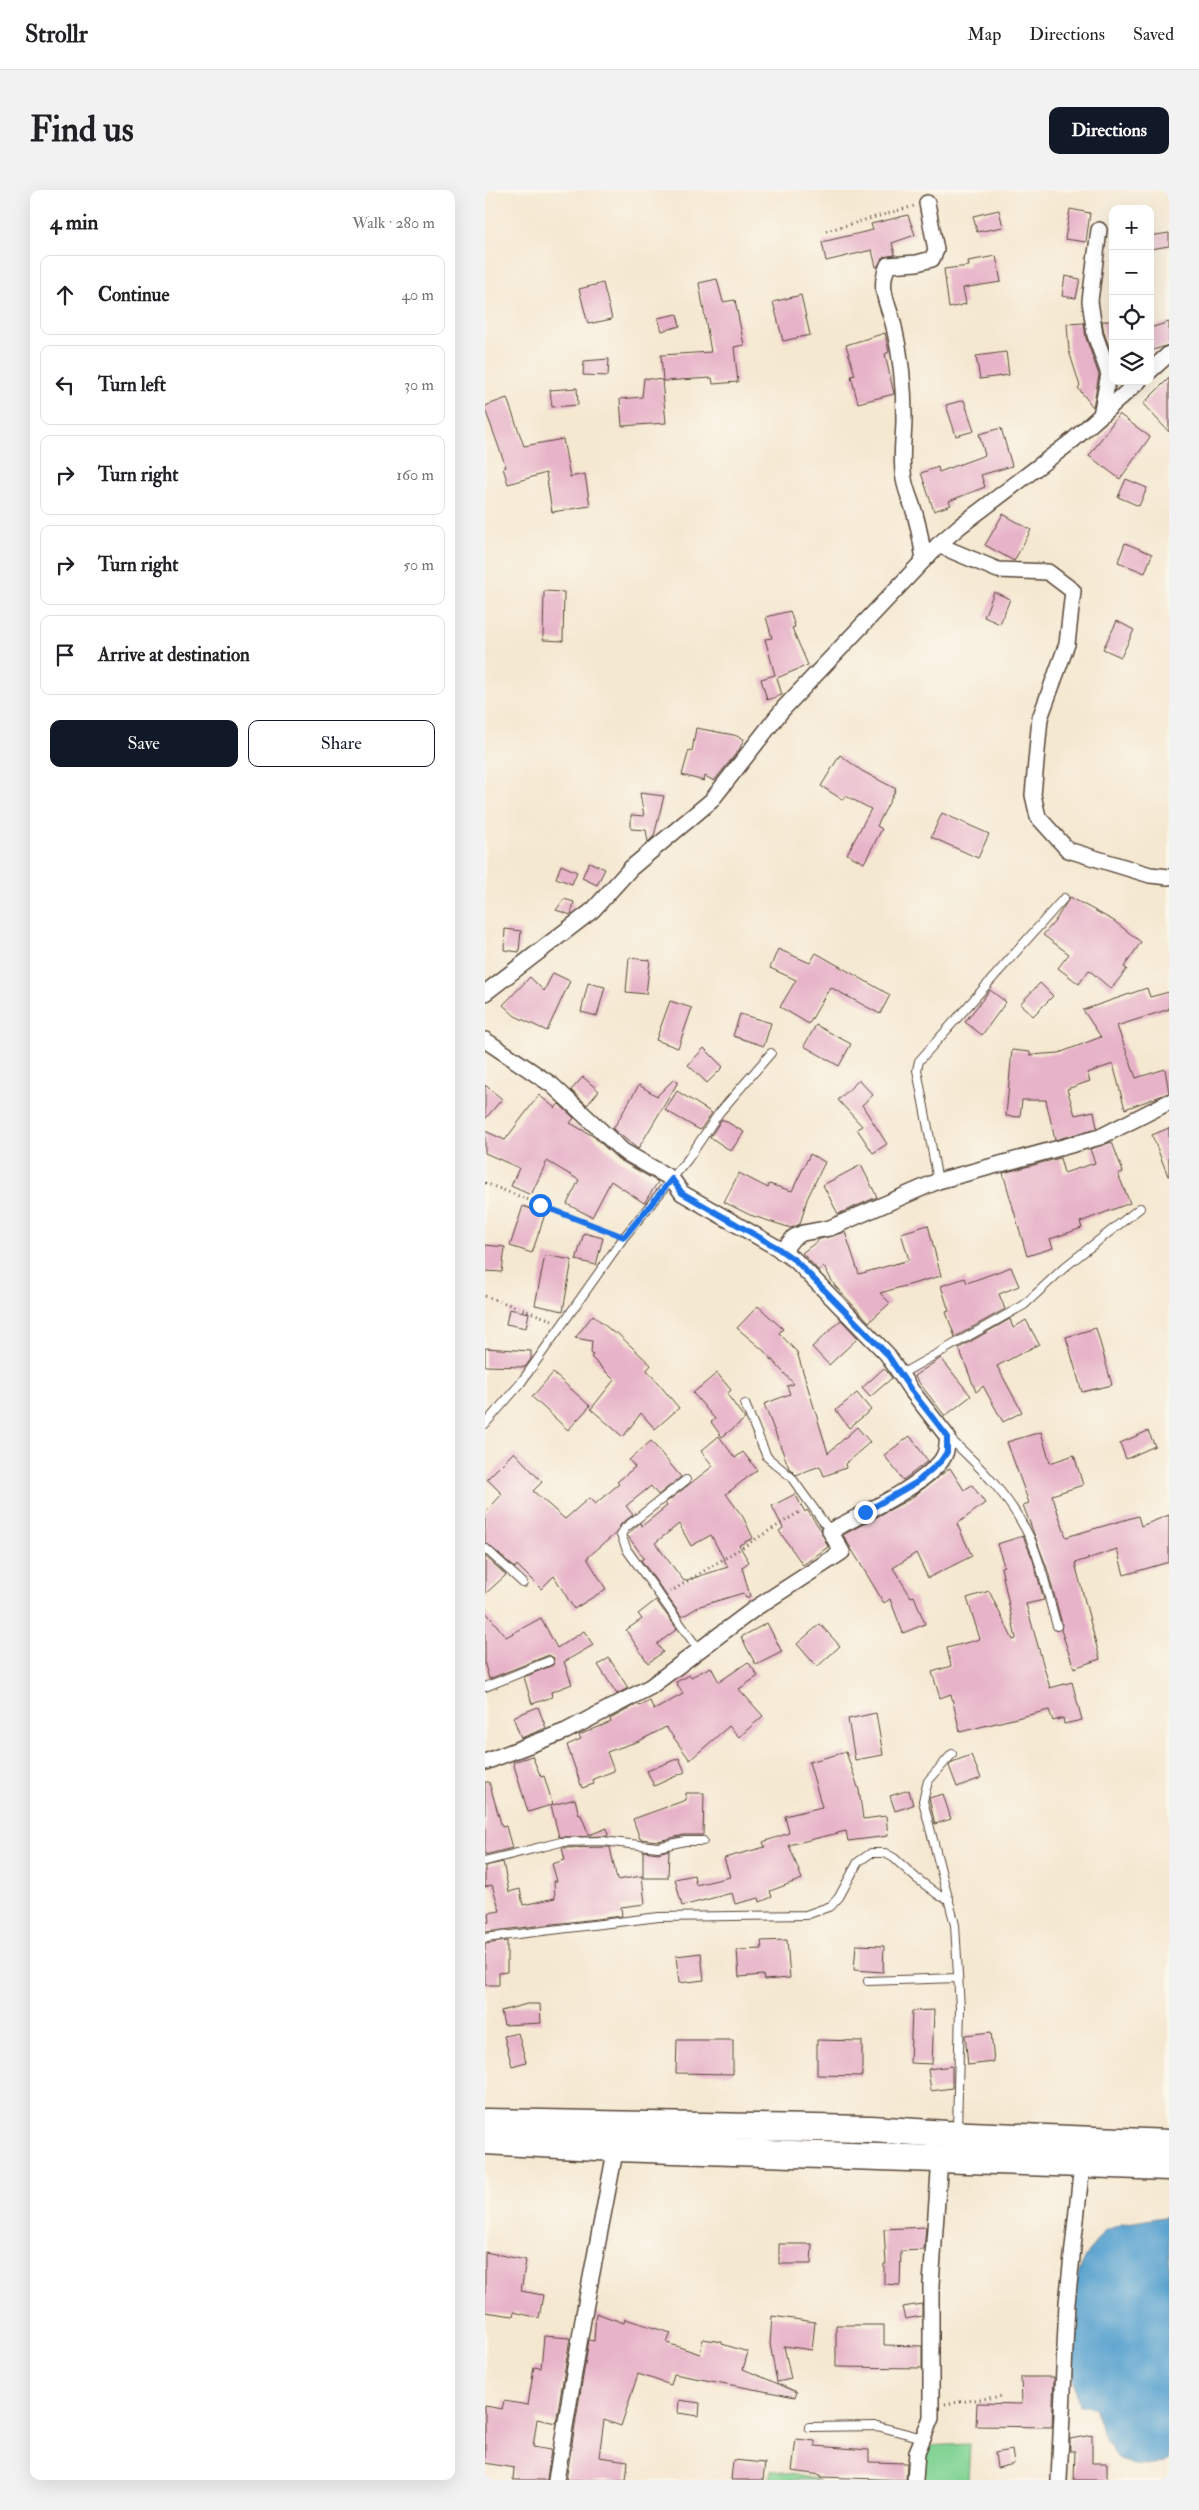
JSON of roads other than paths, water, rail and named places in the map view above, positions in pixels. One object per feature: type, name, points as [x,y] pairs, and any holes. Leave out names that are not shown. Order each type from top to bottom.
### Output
[{"type":"highway","points":[[485,2122],[617,2137],[940,2159],[1169,2167]]},
{"type":"highway","points":[[485,2141],[871,2129],[1169,2143]]},
{"type":"street","points":[[924,560],[916,518],[904,479],[902,443],[904,418],[900,365],[894,326],[885,304],[884,274],[888,265],[917,263],[932,258],[937,250],[927,202]]},
{"type":"street","points":[[1099,230],[1090,301],[1095,335],[1109,374],[1101,415]]},
{"type":"street","points":[[1154,367],[1169,354]]},
{"type":"street","points":[[485,993],[593,910],[631,868],[711,801],[783,709],[937,545],[959,526],[1072,441],[1135,385]]},
{"type":"street","points":[[937,545],[998,570],[1027,569],[1048,572],[1073,591],[1067,644],[1040,718],[1033,795],[1038,817],[1068,850],[1150,875],[1169,877]]},
{"type":"street","points":[[485,1040],[552,1085],[623,1151],[672,1179],[682,1193],[796,1261],[887,1354],[947,1436],[947,1452],[941,1461],[917,1482],[830,1531],[842,1552],[754,1609],[650,1687],[566,1731],[485,1762]]},
{"type":"street","points":[[782,1252],[795,1237],[811,1231],[830,1228],[938,1181],[1100,1137],[1169,1102]]},
{"type":"street","points":[[556,2480],[617,2137]]},
{"type":"street","points":[[915,2480],[917,2452],[931,2418],[932,2406],[931,2284],[940,2159]]},
{"type":"street","points":[[1059,2480],[1067,2303],[1082,2164]]},
{"type":"lane","points":[[938,1181],[917,1070],[919,1061],[1064,898]]},
{"type":"lane","points":[[485,1424],[520,1384],[624,1237],[672,1179],[719,1113],[771,1053]]},
{"type":"lane","points":[[901,1374],[1023,1305],[1066,1266],[1140,1208]]},
{"type":"lane","points":[[745,1404],[767,1457],[791,1477],[830,1531]]},
{"type":"lane","points":[[947,1436],[981,1467],[1017,1514],[1030,1539],[1057,1626]]},
{"type":"lane","points":[[686,1480],[625,1528],[621,1535],[627,1550],[699,1650]]},
{"type":"lane","points":[[485,1548],[523,1583]]},
{"type":"lane","points":[[485,1687],[549,1661]]},
{"type":"lane","points":[[952,1754],[927,1782],[923,1800],[955,1925],[960,2008],[957,2134]]},
{"type":"lane","points":[[485,1861],[561,1842],[602,1841],[658,1848],[685,1841],[703,1841]]},
{"type":"lane","points":[[485,1938],[659,1917],[806,1915],[831,1906],[839,1897],[858,1862],[871,1853],[885,1854],[894,1858],[940,1896],[949,1899]]},
{"type":"lane","points":[[868,1981],[958,1978]]},
{"type":"lane","points":[[867,2426],[809,2427],[877,2426],[923,2438]]},
{"type":"water","points":[[1169,2216],[1169,2460],[1164,2463],[1151,2465],[1137,2464],[1119,2460],[1105,2439],[1094,2407],[1079,2406],[1070,2361],[1071,2303],[1079,2271],[1088,2253],[1104,2231],[1122,2224]]}]
